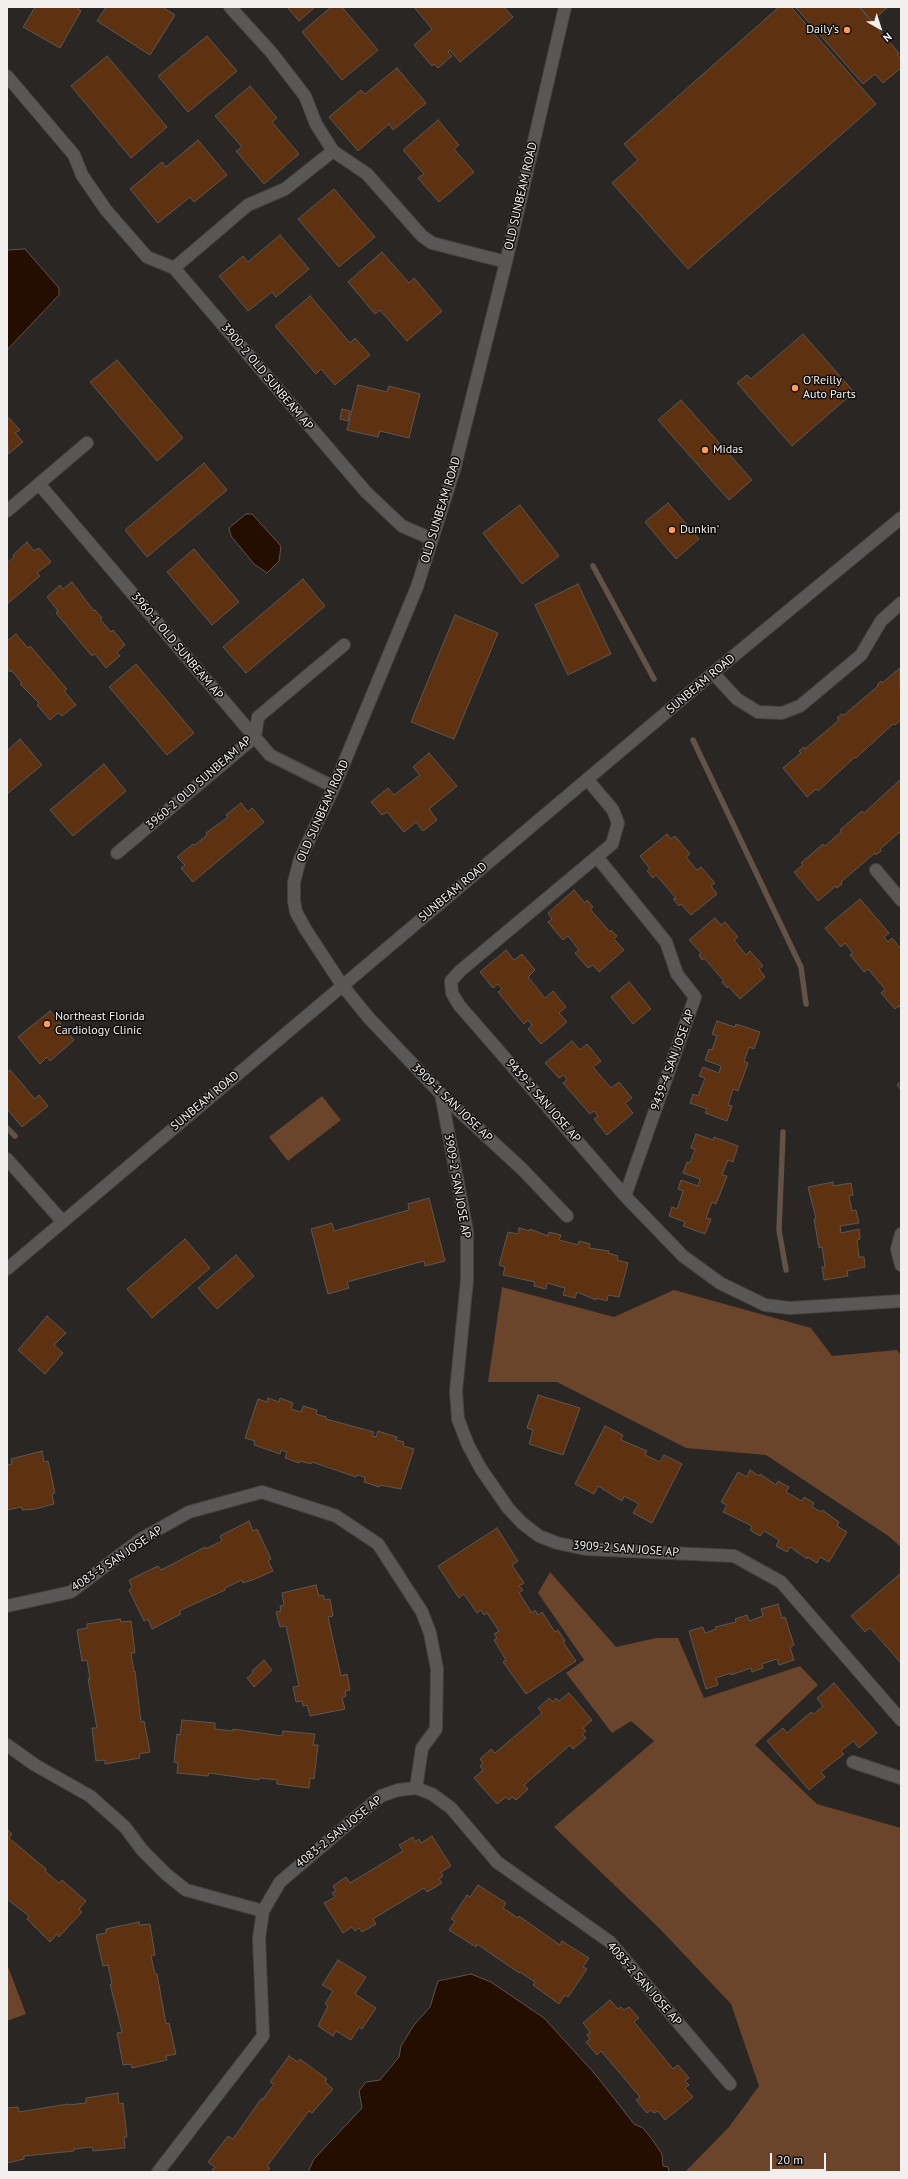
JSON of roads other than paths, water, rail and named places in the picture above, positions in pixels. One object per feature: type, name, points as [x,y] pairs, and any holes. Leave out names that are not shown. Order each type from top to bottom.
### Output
[{"type":"street","points":[[230,7],[271,52],[305,96],[316,124],[333,151],[367,174],[422,236],[432,243],[506,262]]},
{"type":"street","name":"OLD SUNBEAM ROAD","points":[[342,985],[296,912],[294,882],[300,859],[334,787],[414,595],[454,470],[506,262],[565,7]]},
{"type":"street","name":"3900-2 OLD SUNBEAM AP","points":[[7,76],[74,155],[82,175],[106,210],[147,257],[174,268],[366,492],[402,526],[432,539]]},
{"type":"street","points":[[174,268],[248,205],[284,189],[333,151]]},
{"type":"street","points":[[7,511],[88,443]]},
{"type":"street","name":"3960-1 OLD SUNBEAM AP","points":[[39,484],[270,755],[334,787]]},
{"type":"street","name":"SUNBEAM ROAD","points":[[7,1269],[587,779],[901,518]]},
{"type":"street","points":[[714,673],[737,699],[758,712],[782,713],[800,706],[861,655],[881,621],[901,603]]},
{"type":"street","name":"3960-2 OLD SUNBEAM AP","points":[[117,853],[255,737],[258,717],[344,645]]},
{"type":"street","name":"9439-2 SAN JOSE AP","points":[[587,779],[613,810],[618,823],[612,844],[460,971],[451,981],[452,993],[459,1005],[625,1196],[683,1256],[720,1283],[765,1305],[790,1308],[901,1301]]},
{"type":"street","name":"9439-4 SAN JOSE AP","points":[[597,857],[666,942],[677,974],[695,997],[625,1196]]},
{"type":"street","points":[[876,870],[901,900]]},
{"type":"street","name":"3909-1 SAN JOSE AP","points":[[342,985],[368,1017],[441,1094],[522,1169],[567,1216]]},
{"type":"street","name":"3909-2 SAN JOSE AP","points":[[441,1094],[467,1231],[467,1280],[456,1391],[458,1419],[468,1445],[478,1463],[508,1508],[522,1523],[539,1536],[557,1543],[585,1549],[734,1556],[781,1582],[901,1720]]},
{"type":"street","points":[[7,1159],[63,1222]]},
{"type":"street","points":[[901,1234],[897,1249],[901,1265]]},
{"type":"street","name":"4083-3 SAN JOSE AP","points":[[7,1606],[71,1592],[141,1539],[189,1512],[262,1492],[336,1516],[378,1544],[422,1612],[430,1633],[437,1669],[436,1729],[422,1748],[416,1788]]},
{"type":"street","points":[[7,1745],[35,1765],[90,1796],[125,1827],[142,1850],[166,1874],[186,1890],[263,1911]]},
{"type":"street","points":[[853,1762],[901,1778]]},
{"type":"street","name":"4083-2 SAN JOSE AP","points":[[158,2172],[263,2036],[258,1938],[263,1911],[280,1882],[381,1796],[398,1790],[416,1788],[432,1794],[451,1808],[497,1862],[610,1942],[730,2084]]},
{"type":"waterway","points":[[593,566],[654,679]]},
{"type":"waterway","points":[[693,740],[801,967],[806,1004]]},
{"type":"waterway","points":[[7,1128],[15,1136]]},
{"type":"waterway","points":[[783,1132],[779,1230],[786,1270]]},
{"type":"place","name":"Daily’s","points":[[847,30]]},
{"type":"place","name":"O'Reilly Auto Parts","points":[[795,388]]},
{"type":"place","name":"Midas","points":[[705,450]]},
{"type":"place","name":"Dunkin'","points":[[672,530]]},
{"type":"place","name":"Northeast Florida Cardiology Clinic","points":[[47,1024]]}]
